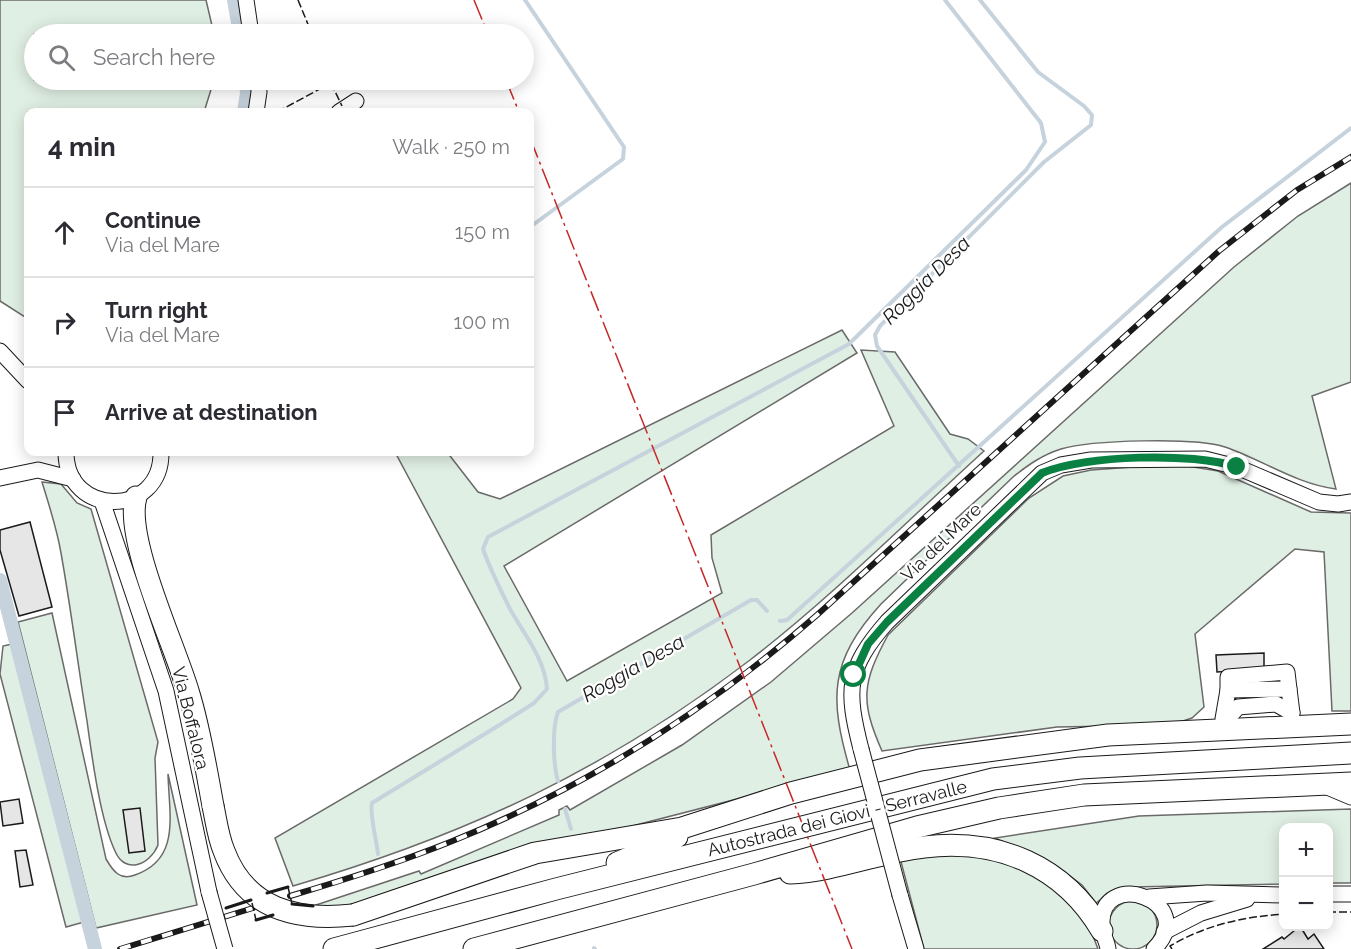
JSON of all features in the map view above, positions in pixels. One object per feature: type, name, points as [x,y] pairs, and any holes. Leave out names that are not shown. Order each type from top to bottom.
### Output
[{"type":"highway","points":[[136,497],[133,515],[140,549],[189,693],[224,851],[236,874],[257,896],[294,915],[322,918],[353,915],[535,853],[682,828],[791,793],[920,760],[1108,735],[1351,724]]},
{"type":"highway","points":[[1292,713],[1298,718],[1307,720],[1351,717]]},
{"type":"highway","points":[[1176,732],[1227,717]]},
{"type":"highway","name":"Autostrada dei Giovi - Serravalle","points":[[334,949],[556,889],[1003,778],[1080,768],[1351,753]]},
{"type":"highway","name":"Autostrada dei Giovi - Serravalle","points":[[474,949],[754,874],[917,827],[1040,800],[1083,795],[1351,783]]},
{"type":"highway","points":[[556,889],[738,811]]},
{"type":"highway","points":[[754,874],[816,872],[923,847],[957,845],[987,848],[1044,869],[1065,884],[1089,909],[1108,943]]},
{"type":"street","points":[[246,0],[250,24]]},
{"type":"street","points":[[257,108],[260,90]]},
{"type":"street","points":[[345,108],[356,101]]},
{"type":"street","points":[[0,351],[24,377]]},
{"type":"street","points":[[38,470],[55,456]]},
{"type":"street","points":[[66,456],[66,464],[73,479],[85,493],[102,501],[119,502],[136,497],[153,481],[160,465],[161,456]]},
{"type":"street","name":"Via del Mare","points":[[916,949],[852,716],[851,695],[856,665],[868,644],[887,622],[1042,473],[1061,465],[1091,460],[1205,459],[1237,467],[1319,502],[1338,504],[1351,502]]},
{"type":"street","points":[[0,478],[38,470],[73,479]]},
{"type":"street","name":"Via Boffalora","points":[[102,501],[166,690],[209,892],[225,949]]},
{"type":"street","points":[[1227,717],[1228,690],[1289,689],[1292,713]]},
{"type":"street","points":[[1227,717],[1238,707],[1276,704],[1292,713]]},
{"type":"street","points":[[1322,785],[1351,797]]},
{"type":"street","points":[[1108,943],[1104,912],[1117,898],[1131,893],[1149,897],[1207,893],[1279,895]]},
{"type":"street","points":[[1333,894],[1351,894]]},
{"type":"street","points":[[1154,949],[1164,932],[1201,913],[1259,896]]},
{"type":"street","points":[[1149,897],[1162,912],[1164,932]]},
{"type":"green space","points":[[0,0],[206,0],[212,24],[24,24],[24,90],[211,90],[205,108],[24,108],[24,316],[0,301]]},
{"type":"green space","points":[[1351,183],[1351,382],[1312,396],[1336,489],[1307,482],[1239,452],[1211,444],[1168,441],[1095,443],[1054,451],[1013,477],[881,604],[851,644],[838,681],[837,701],[843,745],[850,770],[601,834],[348,907],[313,906],[419,871],[421,874],[559,815],[559,810],[567,806],[570,810],[682,745],[771,682],[852,613],[1234,267],[1298,216]]},
{"type":"green space","points":[[842,330],[857,353],[504,566],[567,681],[722,593],[712,558],[711,535],[894,426],[861,350],[895,352],[950,434],[968,439],[984,451],[781,636],[696,699],[642,735],[533,795],[476,821],[418,845],[293,886],[275,838],[513,699],[521,688],[397,456],[450,456],[478,492],[500,499]]},
{"type":"green space","points":[[1175,464],[1218,471],[1311,512],[1351,513],[1351,711],[1332,711],[1324,552],[1295,549],[1195,634],[1204,707],[1192,718],[1171,725],[1057,727],[882,751],[870,719],[867,692],[873,666],[888,635],[1029,498],[1063,476],[1091,470]]},
{"type":"green space","points":[[42,482],[61,484],[77,503],[91,509],[158,742],[155,758],[158,845],[149,858],[137,864],[125,863],[119,858],[105,822],[94,770],[61,553]]},
{"type":"green space","points":[[52,613],[106,859],[118,874],[130,877],[150,868],[160,858],[169,834],[168,774],[197,905],[96,928],[18,622]]},
{"type":"green space","points":[[12,644],[84,922],[66,927],[0,674],[3,646]]},
{"type":"green space","points":[[1351,809],[1351,883],[1333,883],[1333,823],[1279,823],[1279,884],[1130,887],[1112,891],[1096,903],[1082,885],[1058,867],[995,838],[1139,816]]},
{"type":"green space","points":[[976,853],[1033,871],[1087,920],[1098,949],[924,949],[900,858]]},
{"type":"green space","points":[[1133,901],[1150,908],[1157,925],[1150,942],[1133,949],[1116,942],[1109,925],[1116,908]]},
{"type":"building","points":[[30,522],[52,607],[19,616],[0,550],[0,530]]},
{"type":"building","points":[[1264,653],[1264,671],[1248,671],[1250,704],[1236,704],[1234,671],[1217,672],[1216,655]]},
{"type":"building","points":[[19,799],[23,823],[3,826],[0,802]]},
{"type":"building","points":[[140,808],[145,851],[129,853],[123,810]]},
{"type":"building","points":[[26,850],[33,885],[20,887],[15,851]]},
{"type":"building","points":[[1294,931],[1303,931],[1308,939],[1314,934],[1324,949],[1263,949],[1282,937],[1284,939]]},
{"type":"waterway","points":[[234,0],[238,24]]},
{"type":"waterway","points":[[525,0],[624,147],[623,159],[534,224]]},
{"type":"waterway","points":[[378,854],[372,820],[372,803],[534,703],[547,689],[538,657],[510,609],[483,549],[488,537],[849,344],[1026,170],[1045,142],[1041,123],[945,0]]},
{"type":"waterway","name":"Roggia Desa","points":[[959,466],[877,346],[875,335],[880,326],[1044,162],[1091,125],[1092,115],[1084,106],[1038,72],[980,0]]},
{"type":"waterway","points":[[245,108],[247,90]]},
{"type":"waterway","points":[[780,621],[787,620],[1222,227],[1351,128]]},
{"type":"waterway","points":[[0,580],[95,949]]},
{"type":"waterway","name":"Roggia Desa","points":[[558,781],[554,746],[558,712],[751,600],[757,600],[767,611]]},
{"type":"waterway","name":"Roggia Desa","points":[[565,809],[571,829]]},
{"type":"railway","points":[[290,896],[411,857],[500,821],[597,771],[689,714],[733,683],[817,615],[1219,251],[1297,190],[1351,157]]},
{"type":"railway","points":[[120,949],[253,908]]},
{"type":"fence","points":[[298,0],[308,24]]},
{"type":"fence","points":[[284,108],[318,90]]},
{"type":"fence","points":[[334,90],[342,106]]},
{"type":"fence","points":[[288,887],[292,904]]},
{"type":"fence","points":[[252,903],[256,920]]},
{"type":"fence","points":[[1333,912],[1351,912]]},
{"type":"fence","points":[[1172,949],[1170,946],[1211,927],[1254,917],[1279,914]]},
{"type":"wall","points":[[267,893],[288,887]]},
{"type":"wall","points":[[226,908],[251,900]]},
{"type":"wall","points":[[292,904],[313,906]]},
{"type":"wall","points":[[256,920],[273,915]]},
{"type":"power","points":[[474,0],[484,24]]},
{"type":"power","points":[[510,90],[517,108]]},
{"type":"power","points":[[534,148],[852,949]]},
{"type":"route","points":[[854,675],[861,654],[887,622],[1042,473],[1072,462],[1091,460],[1205,459],[1218,460],[1237,467]]}]
